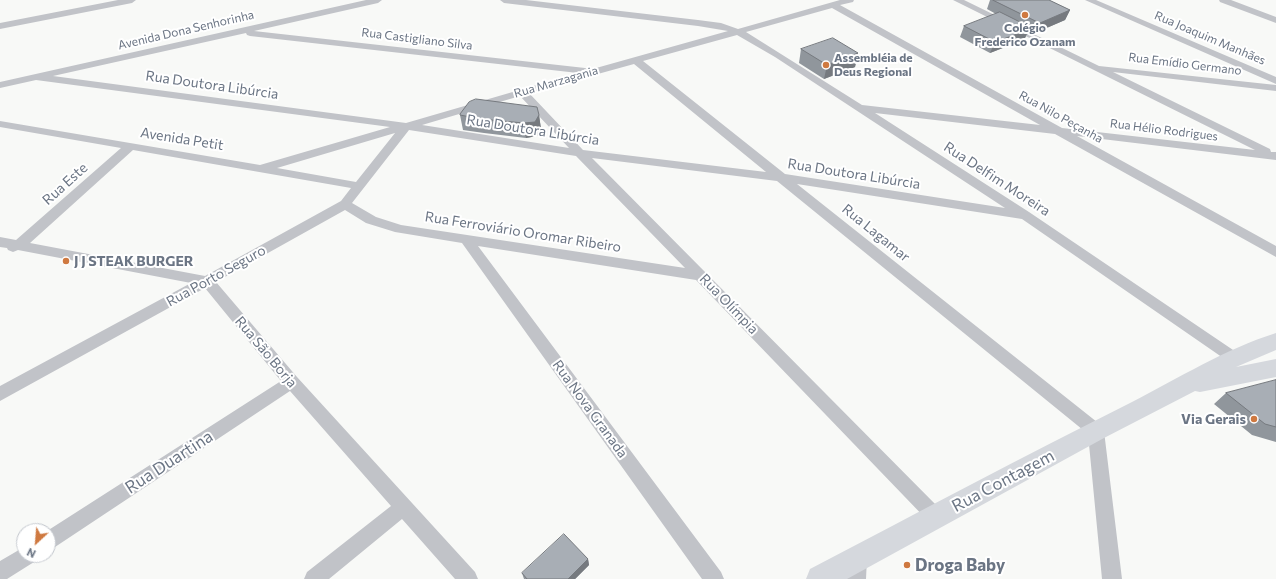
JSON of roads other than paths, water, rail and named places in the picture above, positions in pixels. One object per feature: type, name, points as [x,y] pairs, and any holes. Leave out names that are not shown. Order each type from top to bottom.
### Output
[{"type":"street","points":[[0,26],[132,0]]},
{"type":"street","name":"Avenida Dona Senhorinha","points":[[0,85],[378,0]]},
{"type":"street","name":"Rua Delfim Moreira","points":[[504,0],[721,26],[740,32],[778,55],[1024,215],[1234,358]]},
{"type":"street","name":"Rua Marzagania","points":[[264,168],[522,92],[850,0]]},
{"type":"street","points":[[957,0],[1276,156]]},
{"type":"street","name":"Rua Joaquim Manhães","points":[[1089,0],[1276,81]]},
{"type":"street","points":[[1222,0],[1276,20]]},
{"type":"street","name":"Rua Nilo Peçanha","points":[[833,5],[1276,252]]},
{"type":"street","name":"Rua Castigliano Silva","points":[[239,31],[592,72]]},
{"type":"street","name":"Rua Lagamar","points":[[635,60],[784,178],[1096,432]]},
{"type":"street","name":"Rua Emídio Germano","points":[[1092,67],[1276,88]]},
{"type":"street","name":"Rua Doutora Libúrcia","points":[[36,77],[406,126],[580,153],[784,178],[1024,215]]},
{"type":"street","name":"Rua Olímpia","points":[[522,92],[936,517]]},
{"type":"street","name":"Rua Hélio Rodrigues","points":[[858,108],[1276,156]]},
{"type":"street","name":"Avenida Petit","points":[[0,124],[264,168],[359,186]]},
{"type":"street","name":"Rua Porto Seguro","points":[[0,394],[345,204],[406,126]]},
{"type":"street","name":"Rua Este","points":[[19,246],[131,146]]},
{"type":"street","name":"Rua Ferroviário Oromar Ribeiro","points":[[345,204],[364,216],[383,225],[400,229],[701,276]]},
{"type":"street","name":"Rua Nova Granada","points":[[465,238],[714,579]]},
{"type":"street","points":[[0,242],[207,281]]},
{"type":"street","points":[[0,251],[19,246]]},
{"type":"street","name":"Rua São Borja","points":[[207,281],[291,382],[468,579]]},
{"type":"street","name":"Rua Contagem","points":[[820,579],[857,569],[936,517],[1186,385],[1234,358],[1276,341]]},
{"type":"street","name":"Rua Contagem","points":[[1186,385],[1251,374],[1276,368]]},
{"type":"street","name":"Rua Duartina","points":[[56,536],[291,382]]},
{"type":"street","points":[[1096,432],[1112,579]]},
{"type":"street","points":[[314,579],[403,507]]},
{"type":"street","points":[[0,572],[16,562]]},
{"type":"place","name":"Colégio Frederico Ozanam","points":[[1025,15]]},
{"type":"place","name":"Assembléia de Deus Regional","points":[[826,65]]},
{"type":"place","name":"J J STEAK BURGER","points":[[66,261]]},
{"type":"place","name":"Via Gerais","points":[[1254,419]]},
{"type":"place","name":"Droga Baby","points":[[907,565]]}]
